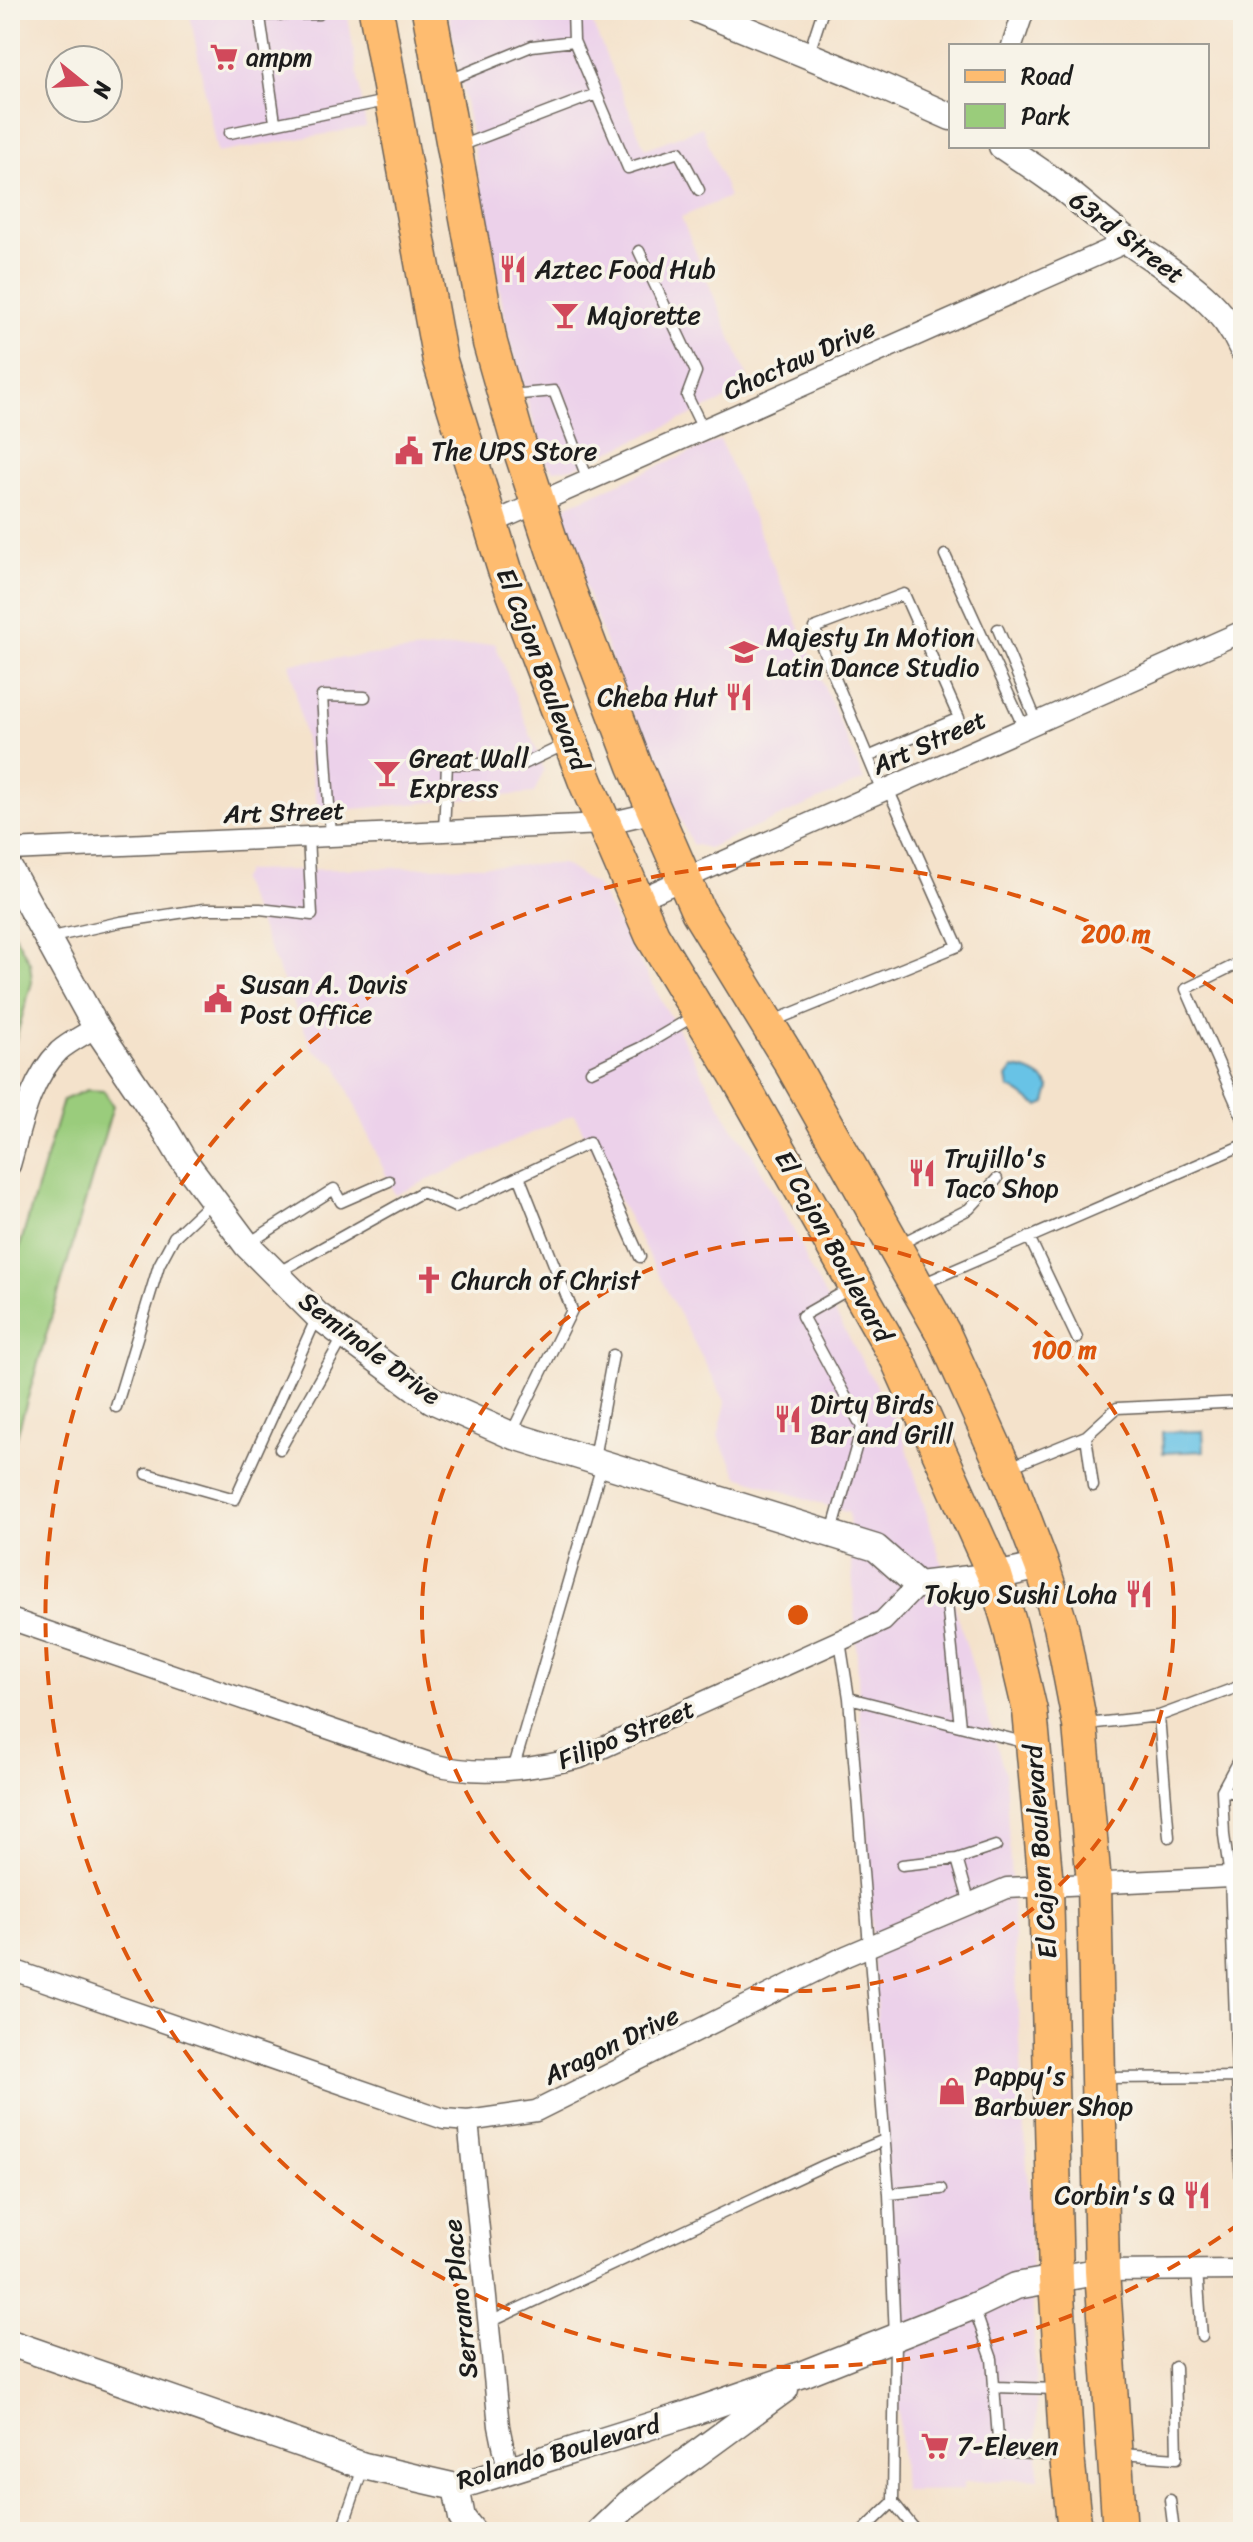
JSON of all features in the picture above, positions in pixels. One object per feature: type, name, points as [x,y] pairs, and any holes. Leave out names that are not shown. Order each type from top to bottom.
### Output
[{"type":"main road","name":"El Cajon Boulevard","points":[[376,10],[440,361],[505,570],[571,741],[652,935],[739,1079],[898,1360],[995,1576],[1010,1626],[1030,1711],[1046,1885],[1056,2279],[1075,2532]]},
{"type":"main road","name":"El Cajon Boulevard","points":[[429,10],[490,343],[504,396],[537,503],[635,766],[698,911],[767,1024],[943,1333],[1004,1469],[1042,1566],[1061,1626],[1080,1725],[1094,1883],[1102,2271],[1120,2532]]},
{"type":"street","points":[[698,10],[949,116]]},
{"type":"street","points":[[1013,44],[1024,10]]},
{"type":"street","name":"63rd Street","points":[[1005,148],[1210,300],[1242,335]]},
{"type":"street","name":"Choctaw Drive","points":[[490,524],[1129,241]]},
{"type":"street","name":"Art Street","points":[[637,900],[1243,631]]},
{"type":"street","name":"Art Street","points":[[10,850],[604,824],[655,812]]},
{"type":"street","name":"Seminole Drive","points":[[10,870],[96,1027],[213,1200],[247,1245],[317,1315],[432,1400],[511,1435],[876,1548],[918,1585]]},
{"type":"street","points":[[10,1165],[30,1096],[45,1069],[61,1049],[96,1027]]},
{"type":"street","points":[[918,1585],[995,1576],[1042,1566]]},
{"type":"street","name":"Filipo Street","points":[[10,1619],[432,1764],[458,1771],[527,1770],[580,1758],[883,1621],[918,1585]]},
{"type":"street","name":"Aragon Drive","points":[[10,1969],[444,2119],[468,2121],[536,2111],[868,1946],[1007,1888],[1230,1877]]},
{"type":"street","name":"Serrano Place","points":[[468,2121],[499,2426],[508,2470]]},
{"type":"street","points":[[1102,2271],[1243,2270]]},
{"type":"street","name":"Rolando Boulevard","points":[[10,2343],[364,2466],[456,2487],[685,2415],[803,2374],[974,2306],[1016,2286],[1102,2271]]},
{"type":"street","points":[[599,2532],[628,2504],[803,2374]]},
{"type":"street","points":[[456,2487],[462,2518],[473,2532]]},
{"type":"lane","points":[[573,10],[574,41],[628,168],[679,152],[699,190]]},
{"type":"lane","points":[[808,55],[823,10]]},
{"type":"lane","points":[[275,122],[260,12],[319,14]]},
{"type":"lane","points":[[442,82],[532,46],[574,41]]},
{"type":"lane","points":[[454,148],[596,94]]},
{"type":"lane","points":[[230,133],[392,100]]},
{"type":"lane","points":[[639,251],[696,372],[687,396],[703,429]]},
{"type":"lane","points":[[504,396],[554,391],[588,480]]},
{"type":"lane","points":[[945,555],[1031,725]]},
{"type":"lane","points":[[767,1024],[958,946],[868,757],[814,628],[904,594],[959,718],[868,757]]},
{"type":"lane","points":[[998,629],[1031,725]]},
{"type":"lane","points":[[331,836],[322,696],[365,697]]},
{"type":"lane","points":[[444,831],[447,764],[524,764],[571,741]]},
{"type":"lane","points":[[47,938],[120,922],[205,909],[260,909],[312,915],[308,836]]},
{"type":"lane","points":[[1243,961],[1186,989],[1243,1119]]},
{"type":"lane","points":[[591,1071],[640,1048],[699,1013]]},
{"type":"lane","points":[[275,1274],[422,1192],[455,1207],[589,1143],[640,1257]]},
{"type":"lane","points":[[916,1286],[1243,1145]]},
{"type":"lane","points":[[511,1435],[572,1310],[519,1176]]},
{"type":"lane","points":[[894,1247],[969,1209],[997,1179]]},
{"type":"lane","points":[[247,1245],[334,1189],[341,1202],[389,1181]]},
{"type":"lane","points":[[116,1407],[159,1265],[174,1237],[213,1200]]},
{"type":"lane","points":[[1029,1237],[1077,1338]]},
{"type":"lane","points":[[831,1535],[862,1427],[802,1316],[856,1285]]},
{"type":"lane","points":[[147,1474],[235,1499],[317,1315]]},
{"type":"lane","points":[[280,1449],[345,1334]]},
{"type":"lane","points":[[513,1770],[598,1462],[613,1355]]},
{"type":"lane","points":[[1004,1469],[1086,1436],[1117,1408],[1243,1402]]},
{"type":"lane","points":[[1086,1436],[1093,1486]]},
{"type":"lane","points":[[945,1582],[960,1726]]},
{"type":"lane","points":[[1243,1636],[1243,1642]]},
{"type":"lane","points":[[840,1641],[849,1698],[889,2194],[895,2338],[893,2502],[917,2532]]},
{"type":"lane","points":[[1080,1725],[1159,1716],[1243,1685]]},
{"type":"lane","points":[[849,1698],[1033,1745]]},
{"type":"lane","points":[[1159,1716],[1169,1837]]},
{"type":"lane","points":[[1243,1751],[1222,1790],[1230,1877],[1243,2244]]},
{"type":"lane","points":[[1222,1790],[1243,1795]]},
{"type":"lane","points":[[902,1865],[957,1859],[996,1846]]},
{"type":"lane","points":[[957,1859],[970,1904]]},
{"type":"lane","points":[[1098,2078],[1237,2077]]},
{"type":"lane","points":[[488,2323],[884,2140]]},
{"type":"lane","points":[[889,2194],[941,2189]]},
{"type":"lane","points":[[1197,2270],[1202,2337]]},
{"type":"lane","points":[[974,2306],[992,2359],[999,2452],[1067,2456]]},
{"type":"lane","points":[[1115,2453],[1177,2458],[1175,2367]]},
{"type":"lane","points":[[995,2387],[1063,2389]]},
{"type":"lane","points":[[341,2532],[364,2466]]},
{"type":"lane","points":[[1170,2500],[1174,2532]]},
{"type":"lane","points":[[862,2532],[893,2502]]},
{"type":"shaded area","points":[[189,10],[347,10],[366,127],[217,153]]},
{"type":"shaded area","points":[[448,10],[587,10],[645,149],[702,127],[729,197],[681,217],[752,388],[573,468],[553,470],[544,459],[506,323]]},
{"type":"shaded area","points":[[720,440],[864,780],[708,848],[692,844],[628,706],[561,518],[568,505]]},
{"type":"shaded area","points":[[495,643],[544,770],[534,793],[319,812],[290,663]]},
{"type":"shaded area","points":[[563,864],[597,886],[733,1128],[750,1150],[801,1244],[808,1265],[902,1432],[1005,1773],[1029,2205],[1039,2478],[963,2482],[963,2490],[903,2491],[849,1513],[738,1476],[718,1436],[726,1403],[574,1114],[395,1195],[337,1065],[313,1050],[240,881],[246,871]]},
{"type":"green space","points":[[10,926],[30,963],[32,982],[10,1059]]},
{"type":"green space","points":[[87,1090],[104,1091],[113,1106],[10,1459],[10,1280],[63,1100]]},
{"type":"water","points":[[1014,1068],[1035,1074],[1047,1083],[1050,1088],[1046,1103],[1039,1106],[1009,1088],[1007,1077]]},
{"type":"water","points":[[1203,1431],[1204,1451],[1163,1453],[1162,1432]]},
{"type":"place","name":"ampm","points":[[224,57]]},
{"type":"place","name":"Aztec Food Hub","points":[[513,269]]},
{"type":"place","name":"Majorette","points":[[565,315]]},
{"type":"place","name":"The UPS Store","points":[[409,451]]},
{"type":"place","name":"Majesty In Motion Latin Dance Studio","points":[[744,652]]},
{"type":"place","name":"Cheba Hut","points":[[739,697]]},
{"type":"place","name":"Great Wall Express","points":[[387,773]]},
{"type":"place","name":"Susan A. Davis Post Office","points":[[218,999]]},
{"type":"place","name":"Trujillo's Taco Shop","points":[[922,1173]]},
{"type":"place","name":"Church of Christ","points":[[429,1280]]},
{"type":"place","name":"Dirty Birds Bar and Grill","points":[[788,1419]]},
{"type":"place","name":"Tokyo Sushi Loha","points":[[1139,1594]]},
{"type":"place","name":"Pappy's Barbwer Shop","points":[[952,2091]]},
{"type":"place","name":"Corbin's Q","points":[[1197,2195]]},
{"type":"place","name":"7-Eleven","points":[[935,2446]]}]
